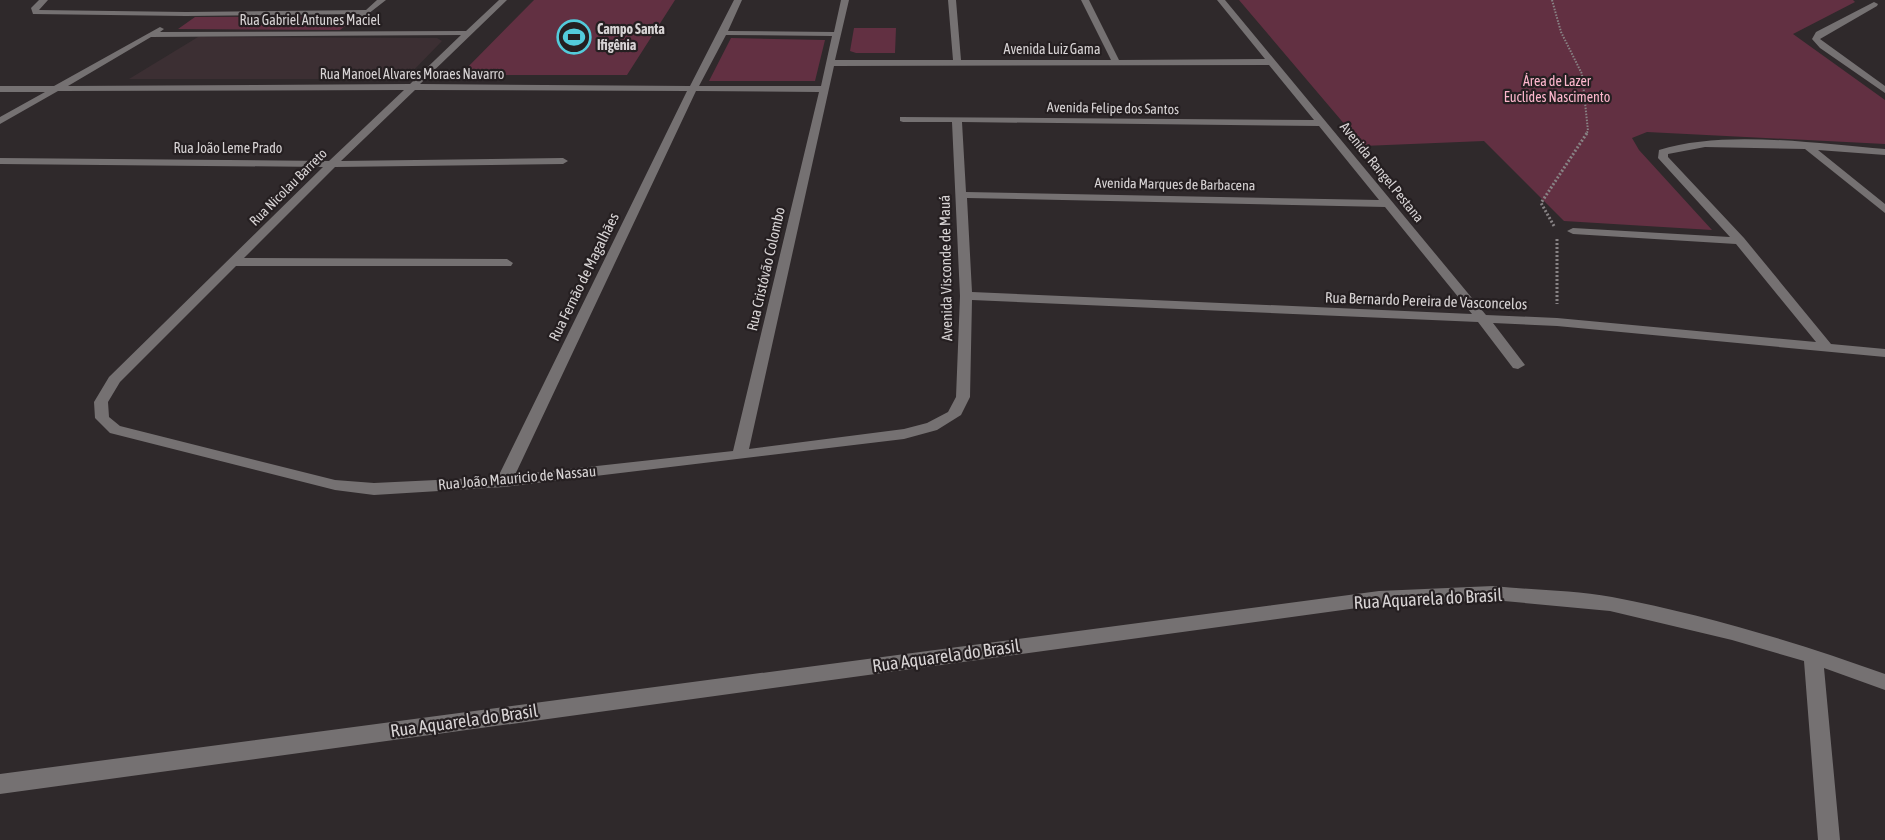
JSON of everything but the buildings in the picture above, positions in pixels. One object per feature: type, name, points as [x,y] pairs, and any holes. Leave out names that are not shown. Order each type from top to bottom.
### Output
[{"type":"street","points":[[44,0],[35,8],[36,12],[186,14],[366,12]]},
{"type":"street","points":[[340,34],[382,0]]},
{"type":"street","name":"Rua Nicolau Barreto","points":[[101,402],[114,380],[502,0]]},
{"type":"street","name":"Rua Fernão de Magalhães","points":[[504,482],[693,88],[738,0]]},
{"type":"street","name":"Rua Cristóvão Colombo","points":[[740,455],[845,0]]},
{"type":"street","points":[[952,0],[957,62]]},
{"type":"street","points":[[1085,0],[1116,62]]},
{"type":"street","name":"Avenida Rangel Pestana","points":[[1221,0],[1484,321],[1518,366]]},
{"type":"street","points":[[1873,4],[1819,34],[1816,39],[1885,90]]},
{"type":"street","points":[[0,121],[186,14]]},
{"type":"street","name":"Rua Gabriel Antunes Maciel","points":[[152,35],[469,33]]},
{"type":"street","points":[[723,33],[837,34]]},
{"type":"street","name":"Avenida Luiz Gama","points":[[831,63],[1273,62]]},
{"type":"street","name":"Rua Manoel Alvares Moraes Navarro","points":[[0,89],[414,87],[825,89]]},
{"type":"street","name":"Avenida Felipe dos Santos","points":[[903,119],[1323,123]]},
{"type":"street","name":"Avenida Visconde de Mauá","points":[[954,415],[963,397],[966,296],[957,119]]},
{"type":"street","points":[[1826,346],[1740,241],[1663,158],[1663,152],[1681,145],[1730,144],[1885,152]]},
{"type":"street","points":[[1809,148],[1885,210]]},
{"type":"street","name":"Rua João Leme Prado","points":[[0,161],[332,164],[563,161]]},
{"type":"street","name":"Avenida Marques de Barbacena","points":[[961,195],[1388,204]]},
{"type":"street","points":[[1573,231],[1740,241]]},
{"type":"street","points":[[234,262],[507,262]]},
{"type":"street","name":"Rua Bernardo Pereira de Vasconcelos","points":[[966,296],[1484,321],[1557,322],[1885,353]]},
{"type":"street","name":"Rua João Mauricio de Nassau","points":[[101,402],[102,417],[115,430],[335,484],[374,489],[504,482],[740,455],[904,434],[932,427],[954,415]]},
{"type":"street","name":"Rua Aquarela do Brasil","points":[[0,784],[1379,598],[1493,593],[1610,604],[1732,633],[1813,656],[1885,682]]},
{"type":"street","points":[[1813,656],[1829,840]]},
{"type":"path","points":[[1552,0],[1561,32],[1582,74],[1588,131],[1541,203],[1557,231],[1557,322]]},
{"type":"shaded area","points":[[198,37],[437,38],[442,41],[409,75],[391,79],[129,79]]},
{"type":"green space","name":"Campo Santa Ifigênia","points":[[534,0],[675,0],[627,75],[460,75]]},
{"type":"green space","name":"Área de Lazer Euclides Nascimento","points":[[1239,0],[1853,0],[1855,2],[1793,34],[1885,100],[1885,144],[1647,132],[1632,138],[1639,150],[1712,230],[1564,221],[1484,141],[1363,146]]},
{"type":"green space","points":[[358,16],[340,30],[178,29],[195,17]]},
{"type":"green space","points":[[854,28],[896,28],[895,53],[850,51]]},
{"type":"green space","points":[[731,38],[825,40],[815,81],[709,81]]},
{"type":"place","name":"Campo Santa Ifigênia","points":[[574,37]]}]
